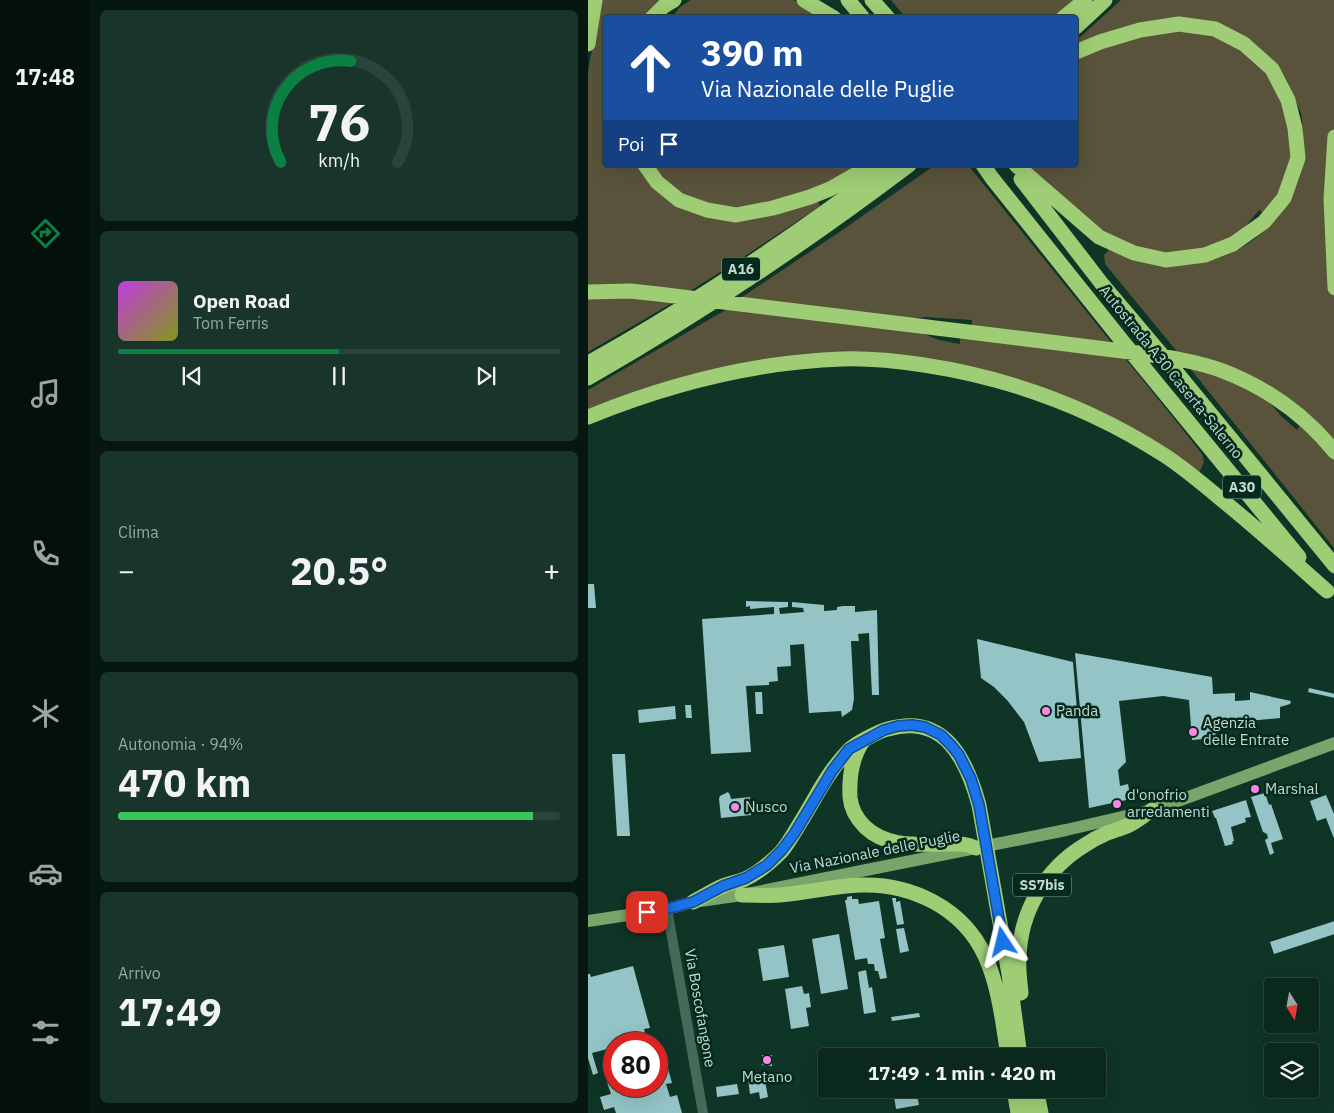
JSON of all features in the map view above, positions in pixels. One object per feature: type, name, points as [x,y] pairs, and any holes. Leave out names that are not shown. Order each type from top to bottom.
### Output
[{"type":"highway","points":[[588,44],[595,0]]},
{"type":"highway","points":[[655,15],[674,0]]},
{"type":"highway","points":[[804,0],[829,15]]},
{"type":"highway","points":[[848,0],[860,15]]},
{"type":"highway","points":[[872,0],[885,15]]},
{"type":"highway","points":[[1066,15],[1086,0]]},
{"type":"highway","points":[[1070,15],[1086,0]]},
{"type":"highway","points":[[1078,25],[1105,0]]},
{"type":"highway","points":[[1018,167],[1099,236],[1134,253],[1166,260],[1205,255],[1233,244],[1264,222],[1284,198],[1298,158],[1295,128],[1288,100],[1272,70],[1244,44],[1215,29],[1180,24],[1140,30],[1100,42],[1078,51]]},
{"type":"highway","points":[[1334,137],[1331,199],[1334,288]]},
{"type":"highway","points":[[646,167],[657,182],[679,200],[707,210],[736,215],[772,208],[810,197],[830,189],[868,167]]},
{"type":"highway","name":"A16","points":[[588,363],[649,327],[762,255],[800,230],[886,167]]},
{"type":"highway","name":"A16","points":[[588,378],[713,302],[808,239],[906,167]]},
{"type":"highway","points":[[808,239],[919,167]]},
{"type":"highway","name":"Autostrada A30 Caserta-Salerno","points":[[984,167],[1123,342],[1331,595]]},
{"type":"highway","name":"Autostrada A30 Caserta-Salerno","points":[[1013,167],[1102,284],[1178,374],[1334,566]]},
{"type":"highway","points":[[588,292],[630,291],[658,294],[1096,347],[1199,364],[1221,370],[1266,391],[1307,422],[1334,452]]},
{"type":"highway","points":[[588,417],[650,394],[709,377],[743,370],[813,361],[870,359],[909,363],[971,374],[1054,399],[1131,434],[1201,482],[1331,595]]},
{"type":"highway","name":"SS7bis","points":[[693,902],[723,886],[746,878],[772,860],[794,834],[832,771],[849,749],[884,730],[898,726],[912,725],[925,727],[941,735],[951,745],[966,767],[975,790],[982,819],[1009,974],[1019,1048]]},
{"type":"highway","name":"SS7bis","points":[[863,741],[857,750],[853,766],[850,800],[855,815],[872,834],[888,841],[904,844],[966,844],[976,848]]},
{"type":"highway","name":"SS7bis","points":[[1022,1017],[1018,958],[1027,915],[1036,893],[1049,875],[1067,857],[1105,834],[1128,826],[1152,810]]},
{"type":"highway","name":"SS7bis","points":[[742,895],[780,895],[858,885],[876,885],[896,887],[910,891],[938,904],[968,929],[978,942],[985,956],[997,995],[1007,1048]]},
{"type":"highway","name":"SS7bis","points":[[1009,974],[1022,1017],[1028,1048]]},
{"type":"highway","points":[[1020,1098],[1029,1112]]},
{"type":"highway","points":[[1027,1098],[1029,1112]]},
{"type":"highway","points":[[1029,1112],[1033,1098]]},
{"type":"main road","name":"Via Nazionale delle Puglie","points":[[588,920],[666,909],[693,902],[742,895],[1066,830],[1152,810],[1334,743]]},
{"type":"street","name":"Via Boscofangone","points":[[666,909],[703,1113]]},
{"type":"shaded area","points":[[599,0],[670,0],[652,15],[603,15],[603,167],[642,167],[694,211],[818,201],[820,206],[690,291],[588,287],[588,71],[596,30]]},
{"type":"shaded area","points":[[691,0],[793,0],[823,15],[673,15],[680,7]]},
{"type":"shaded area","points":[[891,0],[1073,0],[1056,15],[903,15]]},
{"type":"shaded area","points":[[1121,0],[1334,0],[1335,111],[1332,161],[1332,254],[1335,309],[1334,445],[1316,424],[1179,354],[1105,264],[1104,255],[1111,248],[1204,262],[1243,247],[1263,232],[1303,140],[1301,113],[1281,70],[1211,23],[1078,45],[1078,39]]},
{"type":"shaded area","points":[[1173,27],[1218,33],[1270,71],[1285,99],[1294,152],[1282,193],[1266,215],[1259,210],[1238,235],[1227,244],[1180,255],[1148,252],[1116,241],[1088,224],[1029,167],[1078,167],[1078,56]]},
{"type":"shaded area","points":[[652,167],[862,167],[822,191],[728,210],[680,194]]},
{"type":"shaded area","points":[[932,167],[970,167],[1111,342],[972,328],[972,320],[927,317],[904,319],[742,297]]},
{"type":"shaded area","points":[[613,296],[674,302],[588,352],[588,298]]},
{"type":"shaded area","points":[[729,308],[917,331],[939,340],[960,344],[960,336],[1124,357],[1202,454],[1204,462],[1199,473],[1055,393],[845,354],[588,412],[588,390]]},
{"type":"shaded area","points":[[1189,367],[1231,380],[1267,399],[1280,415],[1297,430],[1301,424],[1331,455],[1335,460],[1334,548]]},
{"type":"building","points":[[588,584],[594,584],[596,608],[588,608]]},
{"type":"building","points":[[746,601],[788,602],[788,607],[779,608],[780,614],[804,612],[803,608],[792,607],[792,602],[824,605],[824,611],[837,610],[837,607],[843,606],[855,606],[855,612],[877,610],[879,695],[872,695],[869,633],[858,634],[859,641],[851,641],[854,699],[852,710],[842,717],[841,711],[809,713],[804,644],[790,645],[791,666],[777,667],[778,681],[769,682],[769,685],[746,686],[751,752],[711,754],[702,619],[774,614],[774,607],[750,609],[750,606],[746,607]]},
{"type":"building","name":"Panda","points":[[977,639],[1073,662],[1081,758],[1039,762],[1024,722],[1007,700],[994,687],[981,678]]},
{"type":"building","points":[[1075,653],[1212,677],[1213,694],[1235,693],[1235,701],[1250,700],[1250,692],[1291,701],[1290,704],[1280,707],[1280,718],[1215,724],[1216,738],[1192,740],[1189,700],[1163,696],[1119,701],[1126,762],[1118,770],[1120,786],[1128,784],[1131,799],[1089,808]]},
{"type":"building","points":[[1309,688],[1335,694],[1335,698],[1308,692]]},
{"type":"building","points":[[755,692],[762,692],[763,714],[756,714]]},
{"type":"building","points":[[685,705],[691,705],[692,718],[686,718]]},
{"type":"building","points":[[675,706],[676,719],[639,723],[638,710]]},
{"type":"building","points":[[612,754],[625,754],[630,836],[617,836]]},
{"type":"building","name":"Nusco","points":[[728,792],[731,799],[750,797],[751,815],[721,818],[719,799],[720,796]]},
{"type":"building","points":[[1265,793],[1269,805],[1271,804],[1283,839],[1271,843],[1274,853],[1270,855],[1265,840],[1268,838],[1267,834],[1263,832],[1251,797]]},
{"type":"building","points":[[1326,795],[1335,816],[1335,841],[1326,818],[1317,821],[1310,801]]},
{"type":"building","points":[[1246,800],[1251,817],[1245,818],[1246,822],[1231,827],[1234,841],[1232,842],[1233,844],[1225,846],[1212,811]]},
{"type":"building","points":[[852,896],[852,899],[858,899],[859,904],[879,901],[885,938],[880,939],[887,978],[880,979],[878,971],[875,971],[874,964],[868,964],[867,958],[855,960],[845,900],[847,900],[847,897]]},
{"type":"building","points":[[892,898],[896,898],[896,902],[900,901],[904,924],[897,925]]},
{"type":"building","points":[[1335,921],[1335,934],[1274,954],[1270,942]]},
{"type":"building","points":[[904,928],[909,951],[900,953],[896,929]]},
{"type":"building","points":[[839,934],[848,989],[821,994],[812,939]]},
{"type":"building","points":[[784,945],[789,977],[763,981],[758,949]]},
{"type":"building","points":[[633,966],[650,1028],[644,1029],[645,1032],[603,1032],[603,1050],[592,1053],[598,1073],[593,1075],[588,1058],[588,974],[591,977]]},
{"type":"building","points":[[866,970],[869,988],[872,987],[876,1012],[864,1014],[858,972]]},
{"type":"building","points":[[802,986],[804,994],[809,993],[811,1007],[806,1008],[809,1026],[791,1029],[785,989]]},
{"type":"building","points":[[919,1013],[920,1017],[892,1021],[891,1017]]},
{"type":"building","points":[[762,1055],[772,1055],[772,1066],[762,1065]]},
{"type":"building","points":[[668,1069],[672,1083],[668,1084]]},
{"type":"building","points":[[764,1075],[768,1097],[760,1099],[759,1092],[750,1094],[748,1079]]},
{"type":"building","points":[[737,1084],[739,1094],[717,1097],[716,1087]]},
{"type":"building","points":[[668,1090],[670,1097],[677,1095],[682,1113],[616,1113],[614,1107],[604,1110],[600,1097],[668,1097]]},
{"type":"building","points":[[894,1098],[918,1098],[919,1105],[896,1109]]},
{"type":"place","name":"Panda","points":[[1046,711]]},
{"type":"place","name":"Agenzia delle Entrate","points":[[1193,732]]},
{"type":"place","name":"Marshal","points":[[1255,789]]},
{"type":"place","name":"d'onofrio arredamenti","points":[[1117,804]]},
{"type":"place","name":"Nusco","points":[[735,807]]},
{"type":"place","name":"Metano","points":[[767,1060]]},
{"type":"route","points":[[647,912],[693,902],[723,886],[746,878],[767,865],[794,834],[832,771],[849,749],[884,730],[912,725],[925,727],[941,735],[959,755],[966,767],[979,805],[1003,942]]}]
